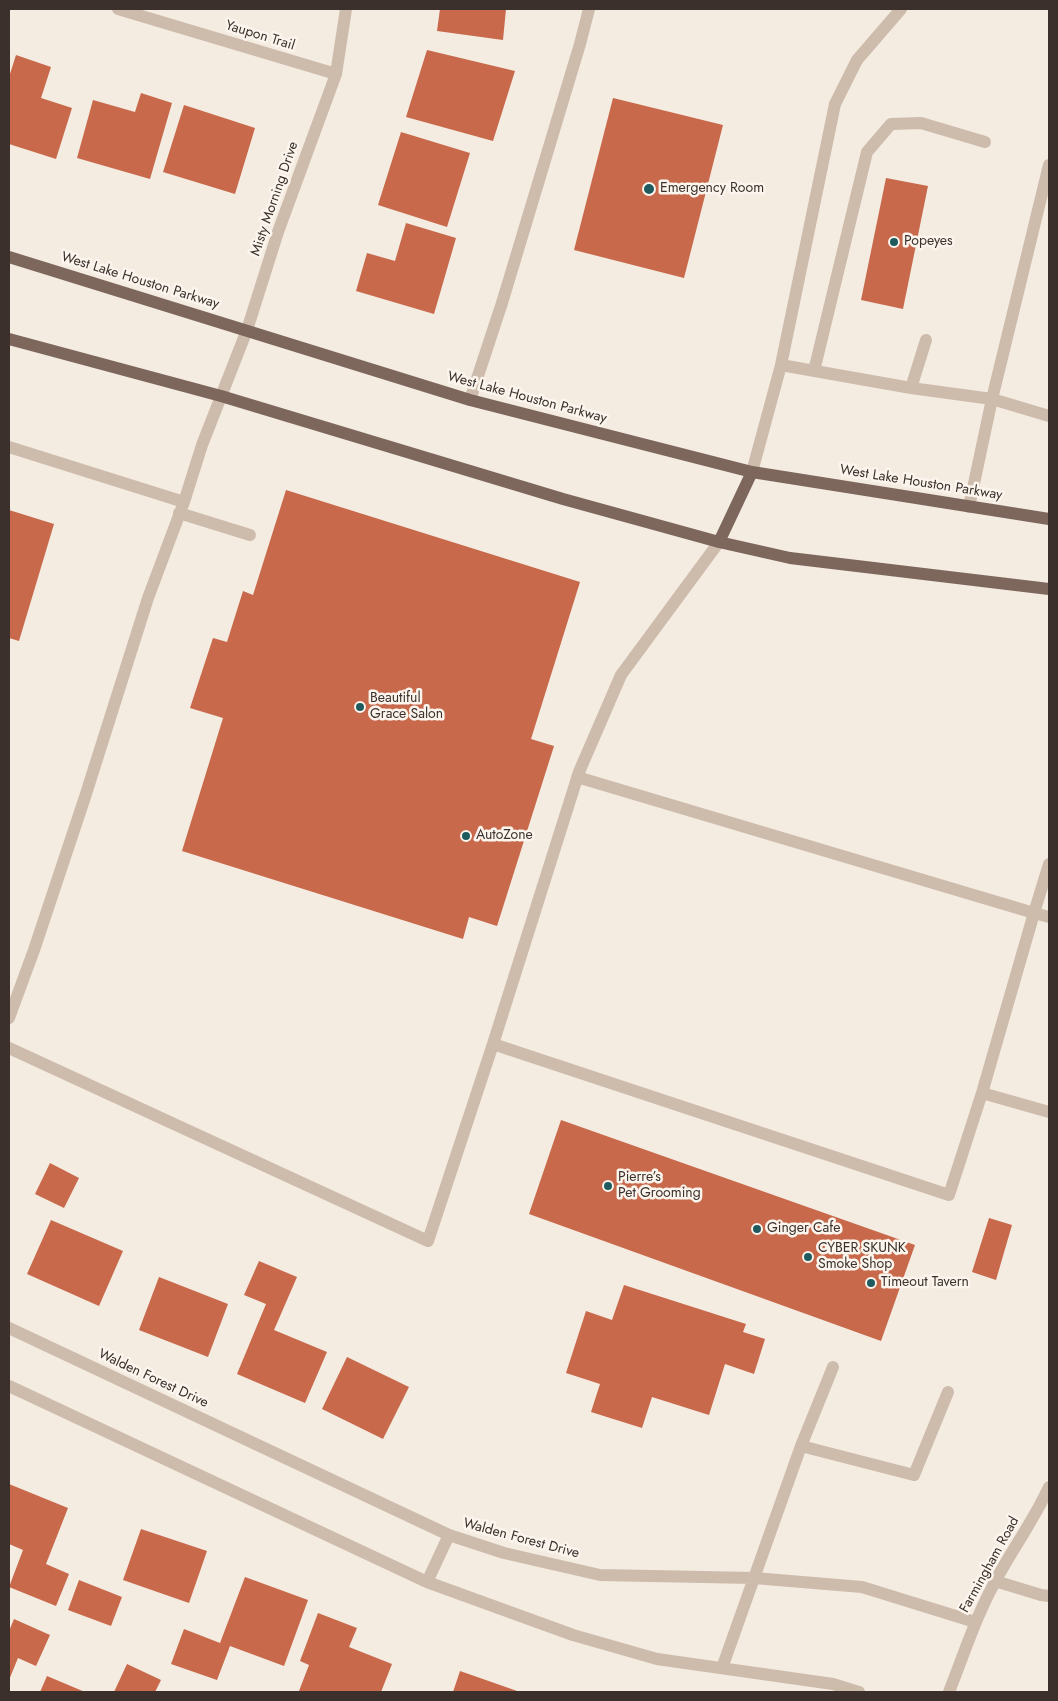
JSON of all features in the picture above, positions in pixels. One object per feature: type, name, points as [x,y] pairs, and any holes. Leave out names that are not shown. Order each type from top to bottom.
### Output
[{"type":"main road","name":"West Lake Houston Parkway","points":[[9,257],[470,400],[752,472],[1049,519]]},
{"type":"main road","points":[[9,339],[221,396],[562,499],[719,542],[790,558],[1049,589]]},
{"type":"main road","points":[[719,542],[752,472]]},
{"type":"street","name":"Yaupon Trail","points":[[118,9],[336,74]]},
{"type":"street","name":"Misty Morning Drive","points":[[9,1018],[34,950],[148,598],[182,508],[202,445],[247,330],[278,232],[336,74],[346,9]]},
{"type":"street","points":[[470,400],[502,303],[589,9]]},
{"type":"street","points":[[752,472],[781,365],[835,104],[857,60],[901,9]]},
{"type":"street","points":[[814,371],[867,152],[891,124],[921,124],[984,142]]},
{"type":"street","points":[[969,507],[992,399],[1049,165]]},
{"type":"street","points":[[911,388],[926,340]]},
{"type":"street","points":[[781,365],[911,388],[992,399],[1049,416]]},
{"type":"street","points":[[9,448],[182,508],[250,535]]},
{"type":"street","points":[[9,1048],[428,1242],[577,777],[620,675],[719,542]]},
{"type":"street","points":[[577,777],[1049,917]]},
{"type":"street","points":[[493,1044],[950,1195],[1049,864]]},
{"type":"street","points":[[982,1093],[1049,1112]]},
{"type":"street","name":"Walden Forest Drive","points":[[9,1328],[448,1535],[504,1552],[600,1575],[754,1578],[862,1587],[975,1622]]},
{"type":"street","points":[[722,1668],[801,1446],[833,1367]]},
{"type":"street","points":[[9,1386],[427,1582],[573,1635],[657,1659],[833,1684],[860,1692]]},
{"type":"street","points":[[801,1446],[914,1475],[948,1392]]},
{"type":"street","name":"Farmingham Road","points":[[949,1692],[975,1622],[995,1581],[1017,1541],[1039,1510],[1049,1487]]},
{"type":"street","name":"Farmingham Road","points":[[1039,1510],[1049,1502]]},
{"type":"street","points":[[427,1582],[448,1535]]},
{"type":"street","points":[[995,1581],[1049,1596]]},
{"type":"building","points":[[440,9],[506,9],[503,40],[437,31]]},
{"type":"building","points":[[427,50],[515,71],[493,141],[406,117]]},
{"type":"building","points":[[16,55],[51,67],[41,98],[72,108],[56,159],[9,144],[9,77]]},
{"type":"building","points":[[141,93],[172,103],[150,179],[77,158],[93,100],[135,112]]},
{"type":"building","points":[[613,98],[723,125],[684,278],[574,250]]},
{"type":"building","points":[[184,105],[255,128],[235,194],[163,172]]},
{"type":"building","points":[[401,132],[470,153],[447,227],[378,205]]},
{"type":"building","points":[[886,178],[928,186],[903,309],[861,300]]},
{"type":"building","points":[[406,223],[456,238],[434,314],[356,291],[367,253],[395,261]]},
{"type":"building","points":[[286,490],[580,582],[531,739],[554,746],[497,926],[469,917],[463,939],[182,851],[223,718],[190,708],[213,638],[227,642],[243,591],[253,595]]},
{"type":"building","points":[[9,510],[54,524],[19,641],[9,638]]},
{"type":"building","points":[[561,1120],[915,1245],[881,1341],[529,1214]]},
{"type":"building","points":[[50,1163],[79,1178],[64,1208],[35,1194]]},
{"type":"building","points":[[989,1218],[1012,1225],[996,1280],[972,1272]]},
{"type":"building","points":[[51,1220],[123,1251],[99,1306],[27,1274]]},
{"type":"building","points":[[259,1261],[297,1277],[274,1330],[327,1352],[305,1403],[237,1374],[266,1304],[244,1295]]},
{"type":"building","points":[[159,1277],[228,1304],[208,1357],[139,1330]]},
{"type":"building","points":[[624,1285],[746,1324],[743,1332],[765,1339],[754,1374],[725,1364],[709,1415],[652,1397],[642,1428],[591,1412],[600,1384],[566,1373],[586,1311],[612,1320]]},
{"type":"building","points":[[347,1357],[409,1387],[383,1439],[322,1409]]},
{"type":"building","points":[[9,1484],[68,1508],[46,1564],[69,1574],[56,1606],[9,1587],[23,1550],[9,1544]]},
{"type":"building","points":[[141,1529],[207,1551],[189,1603],[123,1580]]},
{"type":"building","points":[[245,1577],[308,1600],[284,1666],[230,1646],[217,1680],[171,1664],[184,1629],[220,1643]]},
{"type":"building","points":[[79,1580],[122,1597],[111,1626],[68,1610]]},
{"type":"building","points":[[318,1613],[357,1628],[349,1647],[392,1664],[381,1692],[299,1691],[309,1665],[300,1661]]},
{"type":"building","points":[[14,1619],[50,1635],[36,1666],[18,1658],[9,1680],[9,1631]]},
{"type":"building","points":[[127,1664],[161,1680],[155,1692],[114,1692]]},
{"type":"building","points":[[460,1671],[520,1692],[453,1692]]},
{"type":"building","points":[[47,1676],[85,1692],[40,1692]]},
{"type":"place","name":"Emergency Room","points":[[649,189]]},
{"type":"place","name":"Popeyes","points":[[894,242]]},
{"type":"place","name":"Beautiful Grace Salon","points":[[360,707]]},
{"type":"place","name":"AutoZone","points":[[466,836]]},
{"type":"place","name":"Pierre’s Pet Grooming","points":[[608,1186]]},
{"type":"place","name":"Ginger Cafe","points":[[757,1229]]},
{"type":"place","name":"CYBER SKUNK Smoke Shop","points":[[808,1257]]},
{"type":"place","name":"Timeout Tavern","points":[[871,1283]]}]
